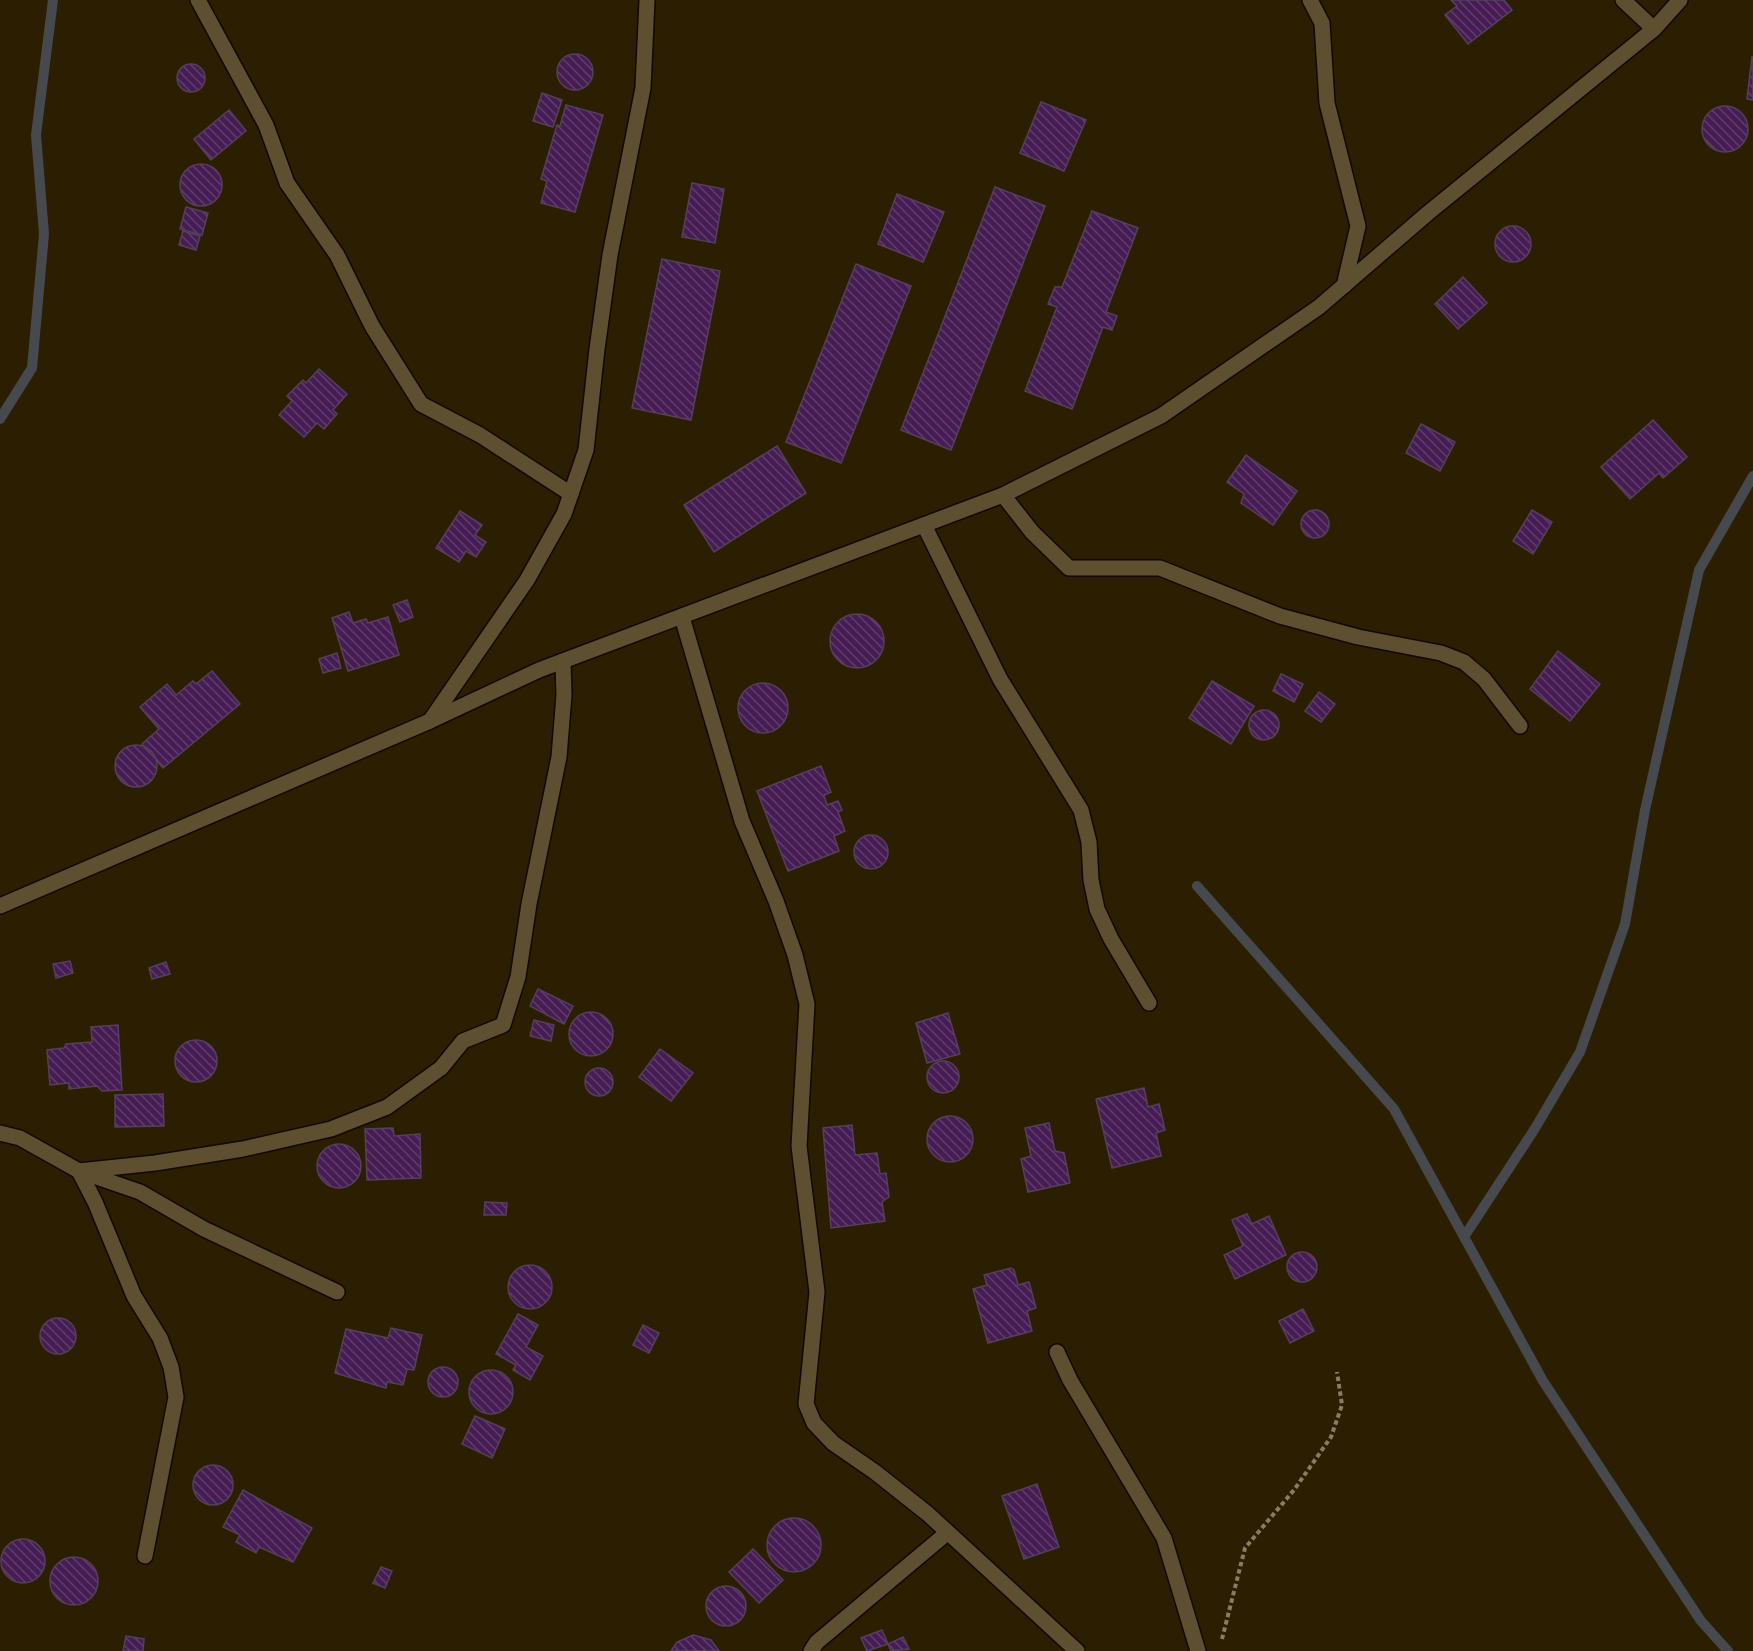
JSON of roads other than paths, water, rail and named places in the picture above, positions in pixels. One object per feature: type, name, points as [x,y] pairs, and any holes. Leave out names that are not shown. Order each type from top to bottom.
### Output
[{"type":"street","points":[[198,0],[266,125],[287,183],[337,255],[372,326],[421,404],[480,435],[571,494]]},
{"type":"street","points":[[430,720],[527,580],[564,514],[586,450],[610,255],[643,88],[647,0]]},
{"type":"street","points":[[1310,0],[1322,23],[1327,103],[1358,226],[1344,286]]},
{"type":"street","points":[[1623,0],[1654,29]]},
{"type":"street","points":[[0,906],[563,661],[1003,495],[1161,416],[1319,307],[1428,213],[1654,29],[1680,0]]},
{"type":"street","points":[[1003,495],[1032,532],[1069,568],[1160,568],[1280,616],[1358,637],[1441,653],[1464,662],[1484,679],[1520,726]]},
{"type":"street","points":[[924,525],[1000,679],[1081,810],[1089,842],[1091,880],[1097,909],[1111,939],[1149,1003]]},
{"type":"street","points":[[682,618],[742,821],[791,945],[807,1004],[799,1146],[817,1292],[806,1404],[814,1423],[833,1443],[875,1472],[948,1533],[1077,1651]]},
{"type":"street","points":[[79,1171],[155,1163],[243,1149],[331,1129],[387,1107],[441,1068],[463,1041],[503,1025],[518,977],[529,904],[559,757],[564,695],[563,661]]},
{"type":"street","points":[[0,1133],[20,1138],[79,1171],[140,1192],[204,1229],[337,1292]]},
{"type":"street","points":[[79,1171],[95,1202],[134,1296],[160,1338],[171,1367],[176,1397],[145,1556]]},
{"type":"street","points":[[1057,1352],[1070,1380],[1164,1538],[1198,1651]]},
{"type":"street","points":[[811,1651],[817,1642],[948,1533]]},
{"type":"waterway","points":[[0,419],[32,368],[44,234],[36,135],[53,0]]},
{"type":"waterway","points":[[1464,1237],[1534,1130],[1580,1052],[1625,924],[1645,810],[1699,570],[1753,476]]},
{"type":"waterway","points":[[1197,886],[1394,1109],[1543,1381],[1701,1621],[1728,1651]]}]
